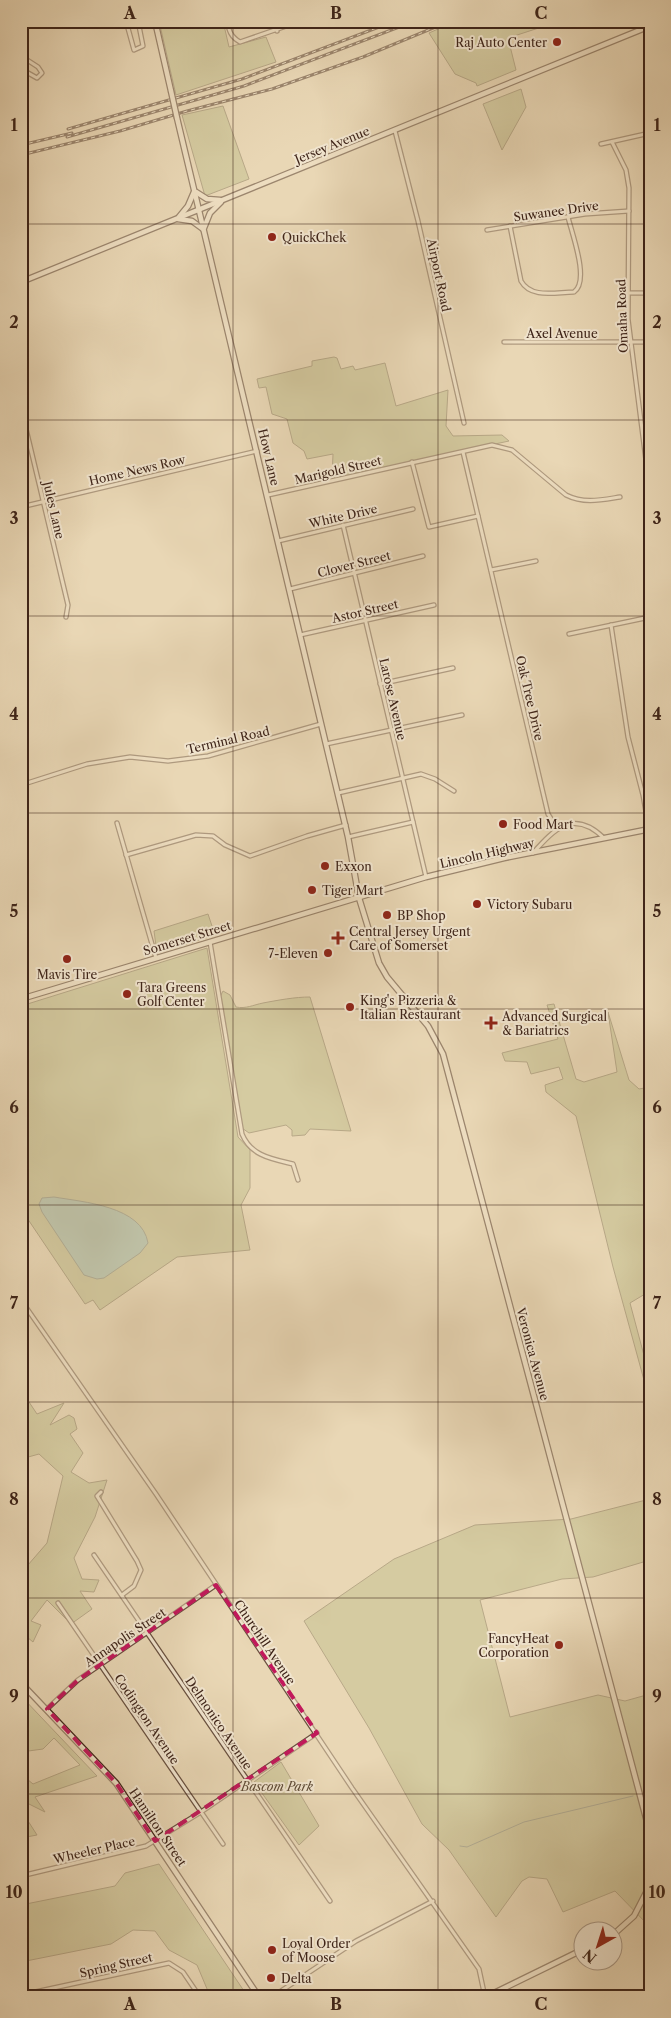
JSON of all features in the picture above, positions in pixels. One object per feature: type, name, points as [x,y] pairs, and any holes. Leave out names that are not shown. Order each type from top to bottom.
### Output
[{"type":"main road","name":"How Lane","points":[[155,21],[346,825],[359,898]]},
{"type":"main road","name":"Jersey Avenue","points":[[21,282],[650,26]]},
{"type":"main road","points":[[177,219],[187,208],[195,191],[206,199],[224,200]]},
{"type":"main road","points":[[177,219],[192,220],[204,230],[210,213],[224,200]]},
{"type":"main road","name":"Lincoln Highway","points":[[359,898],[426,877],[649,829]]},
{"type":"main road","name":"Somerset Street","points":[[21,999],[359,898]]},
{"type":"main road","name":"Veronica Avenue","points":[[359,898],[382,970],[428,1026],[443,1054],[650,1833]]},
{"type":"main road","name":"Hamilton Street","points":[[21,1682],[116,1783],[259,1997]]},
{"type":"main road","points":[[624,1925],[634,1916],[650,1885]]},
{"type":"main road","points":[[486,1997],[574,1954]]},
{"type":"street","points":[[21,41],[26,21]]},
{"type":"street","points":[[126,21],[134,50],[143,46],[138,21]]},
{"type":"street","points":[[227,21],[232,36],[240,42],[277,31],[301,21]]},
{"type":"street","points":[[275,21],[277,31]]},
{"type":"street","points":[[21,56],[41,70],[40,76],[37,78],[21,69]]},
{"type":"street","name":"Airport Road","points":[[395,131],[418,221],[464,423]]},
{"type":"street","points":[[601,144],[650,133]]},
{"type":"street","name":"Omaha Road","points":[[612,142],[626,170],[630,293],[628,319],[650,492]]},
{"type":"street","name":"Suwanee Drive","points":[[487,230],[628,210]]},
{"type":"street","points":[[510,226],[521,281],[530,291],[574,292],[578,289],[582,277],[568,217]]},
{"type":"street","points":[[630,293],[650,293]]},
{"type":"street","name":"Axel Avenue","points":[[504,342],[650,342]]},
{"type":"street","name":"Jules Lane","points":[[21,408],[68,605],[66,617]]},
{"type":"street","name":"Marigold Street","points":[[268,495],[492,445],[512,450],[566,495],[574,499],[593,501],[620,497]]},
{"type":"street","name":"Home News Row","points":[[21,507],[257,451]]},
{"type":"street","name":"Oak Tree Drive","points":[[463,452],[548,814],[556,828]]},
{"type":"street","points":[[412,462],[429,527],[478,516]]},
{"type":"street","name":"White Drive","points":[[278,541],[413,509]]},
{"type":"street","name":"Larose Avenue","points":[[342,525],[426,877]]},
{"type":"street","name":"Clover Street","points":[[290,589],[423,556]]},
{"type":"street","points":[[491,570],[536,561]]},
{"type":"street","name":"Astor Street","points":[[300,635],[434,605]]},
{"type":"street","points":[[570,634],[650,617]]},
{"type":"street","points":[[611,624],[628,737],[644,795],[649,829]]},
{"type":"street","points":[[380,684],[453,668]]},
{"type":"street","points":[[326,744],[462,715]]},
{"type":"street","name":"Terminal Road","points":[[21,785],[87,764],[130,757],[168,761],[208,756],[322,724]]},
{"type":"street","points":[[338,793],[422,774],[435,779],[454,792]]},
{"type":"street","points":[[348,837],[413,822]]},
{"type":"street","points":[[117,823],[156,958]]},
{"type":"street","points":[[533,853],[556,828],[569,824],[580,825],[598,832],[605,838]]},
{"type":"street","points":[[126,855],[196,835],[213,836],[225,845],[250,856],[307,836],[346,825]]},
{"type":"street","points":[[210,942],[242,1134],[245,1141],[258,1154],[293,1164],[298,1180]]},
{"type":"street","name":"Churchill Avenue","points":[[21,1300],[317,1733],[352,1788],[479,1969],[486,1997]]},
{"type":"street","points":[[101,1492],[97,1496],[141,1570],[134,1586],[122,1595]]},
{"type":"street","name":"Delmonico Avenue","points":[[94,1555],[330,1901]]},
{"type":"street","name":"Annapolis Street","points":[[47,1709],[70,1686],[216,1585]]},
{"type":"street","name":"Codington Avenue","points":[[58,1603],[223,1844]]},
{"type":"street","name":"Wheeler Place","points":[[21,1876],[138,1849],[155,1841],[317,1733]]},
{"type":"street","points":[[272,1997],[356,1941],[433,1901]]},
{"type":"street","name":"Spring Street","points":[[21,1995],[168,1963],[183,1972],[200,1997]]},
{"type":"highlighted area","points":[[216,1585],[317,1733],[155,1841],[116,1783],[47,1709],[78,1680]]},
{"type":"green space","points":[[159,21],[223,21],[229,47],[266,37],[276,62],[176,95]]},
{"type":"green space","points":[[456,21],[560,21],[508,38],[516,70],[477,86],[476,83],[455,74],[429,33]]},
{"type":"green space","points":[[521,89],[526,107],[502,150],[483,104]]},
{"type":"green space","points":[[223,106],[249,179],[205,196],[182,115]]},
{"type":"green space","points":[[337,358],[341,369],[353,366],[355,370],[385,363],[396,406],[448,390],[446,426],[453,436],[502,435],[509,441],[332,479],[333,454],[307,459],[304,451],[293,443],[287,419],[272,414],[266,387],[259,388],[257,379],[312,366],[312,361]]},
{"type":"green space","points":[[208,914],[215,935],[157,953],[154,931]]},
{"type":"green space","points":[[207,948],[238,1137],[250,1150],[250,1188],[241,1205],[250,1250],[177,1257],[100,1310],[93,1300],[85,1304],[21,1209],[21,1006]]},
{"type":"green space","points":[[223,991],[230,995],[236,1007],[310,997],[351,1131],[310,1129],[305,1135],[292,1136],[292,1130],[286,1125],[249,1133],[242,1128],[220,997]]},
{"type":"green space","points":[[554,1004],[576,1079],[584,1082],[617,1072],[608,1012],[629,1080],[639,1089],[650,1087],[650,1291],[630,1303],[650,1378],[650,1402],[613,1267],[576,1116],[546,1092],[545,1085],[563,1079],[559,1067],[531,1074],[527,1062],[505,1061],[502,1053],[558,1039],[547,1005]]},
{"type":"green space","points":[[21,1390],[37,1414],[64,1403],[50,1425],[69,1415],[74,1418],[77,1429],[70,1434],[83,1453],[71,1472],[89,1483],[107,1480],[95,1517],[74,1558],[82,1579],[99,1580],[94,1592],[80,1591],[92,1609],[71,1624],[47,1600],[31,1621],[41,1625],[33,1642],[21,1632],[21,1573],[47,1543],[63,1476],[39,1454],[21,1459]]},
{"type":"green space","points":[[650,1499],[650,1560],[593,1577],[562,1579],[480,1600],[510,1717],[598,1695],[625,1701],[650,1694],[650,1927],[615,1891],[563,1912],[547,1879],[529,1877],[522,1881],[496,1917],[449,1850],[422,1824],[369,1728],[304,1621],[394,1559],[475,1525],[571,1519]]},
{"type":"green space","points":[[21,1696],[97,1776],[35,1797],[45,1812],[21,1800],[21,1774],[33,1784],[80,1765],[54,1738],[43,1749],[21,1752],[21,1737],[25,1732],[21,1724]]},
{"type":"green space","name":"Bascom Park","points":[[281,1762],[319,1826],[299,1845],[254,1782]]},
{"type":"green space","points":[[21,1810],[37,1835],[21,1838]]},
{"type":"green space","points":[[159,1864],[248,1997],[210,1996],[197,1965],[169,1950],[155,1931],[133,1930],[111,1944],[21,1962],[21,1905],[115,1886],[125,1873]]},
{"type":"shaded area","points":[[54,1197],[95,1204],[123,1214],[135,1221],[143,1231],[148,1243],[140,1253],[104,1278],[97,1279],[84,1275],[42,1212],[39,1204],[42,1198]]},
{"type":"waterway","points":[[646,1791],[650,1790]]},
{"type":"waterway","points":[[460,1846],[467,1847],[524,1822],[633,1796]]},
{"type":"railway","points":[[68,129],[242,79],[395,21]]},
{"type":"railway","points":[[67,137],[244,86],[415,21]]},
{"type":"railway","points":[[21,155],[120,131],[272,89],[363,57],[450,21]]},
{"type":"railway","points":[[21,145],[72,133]]},
{"type":"place","name":"Raj Auto Center","points":[[557,42]]},
{"type":"place","name":"QuickChek","points":[[272,237]]},
{"type":"place","name":"Food Mart","points":[[503,824]]},
{"type":"place","name":"Exxon","points":[[325,866]]},
{"type":"place","name":"Tiger Mart","points":[[312,890]]},
{"type":"place","name":"Victory Subaru","points":[[477,904]]},
{"type":"place","name":"BP Shop","points":[[387,915]]},
{"type":"place","name":"Central Jersey Urgent Care of Somerset","points":[[338,938]]},
{"type":"place","name":"7-Eleven","points":[[328,953]]},
{"type":"place","name":"Mavis Tire","points":[[67,959]]},
{"type":"place","name":"Tara Greens Golf Center","points":[[127,994]]},
{"type":"place","name":"King's Pizzeria & Italian Restaurant","points":[[350,1007]]},
{"type":"place","name":"Advanced Surgical & Bariatrics","points":[[491,1023]]},
{"type":"place","name":"FancyHeat Corporation","points":[[559,1645]]},
{"type":"place","name":"Loyal Order of Moose","points":[[272,1950]]},
{"type":"place","name":"Delta","points":[[271,1978]]}]
